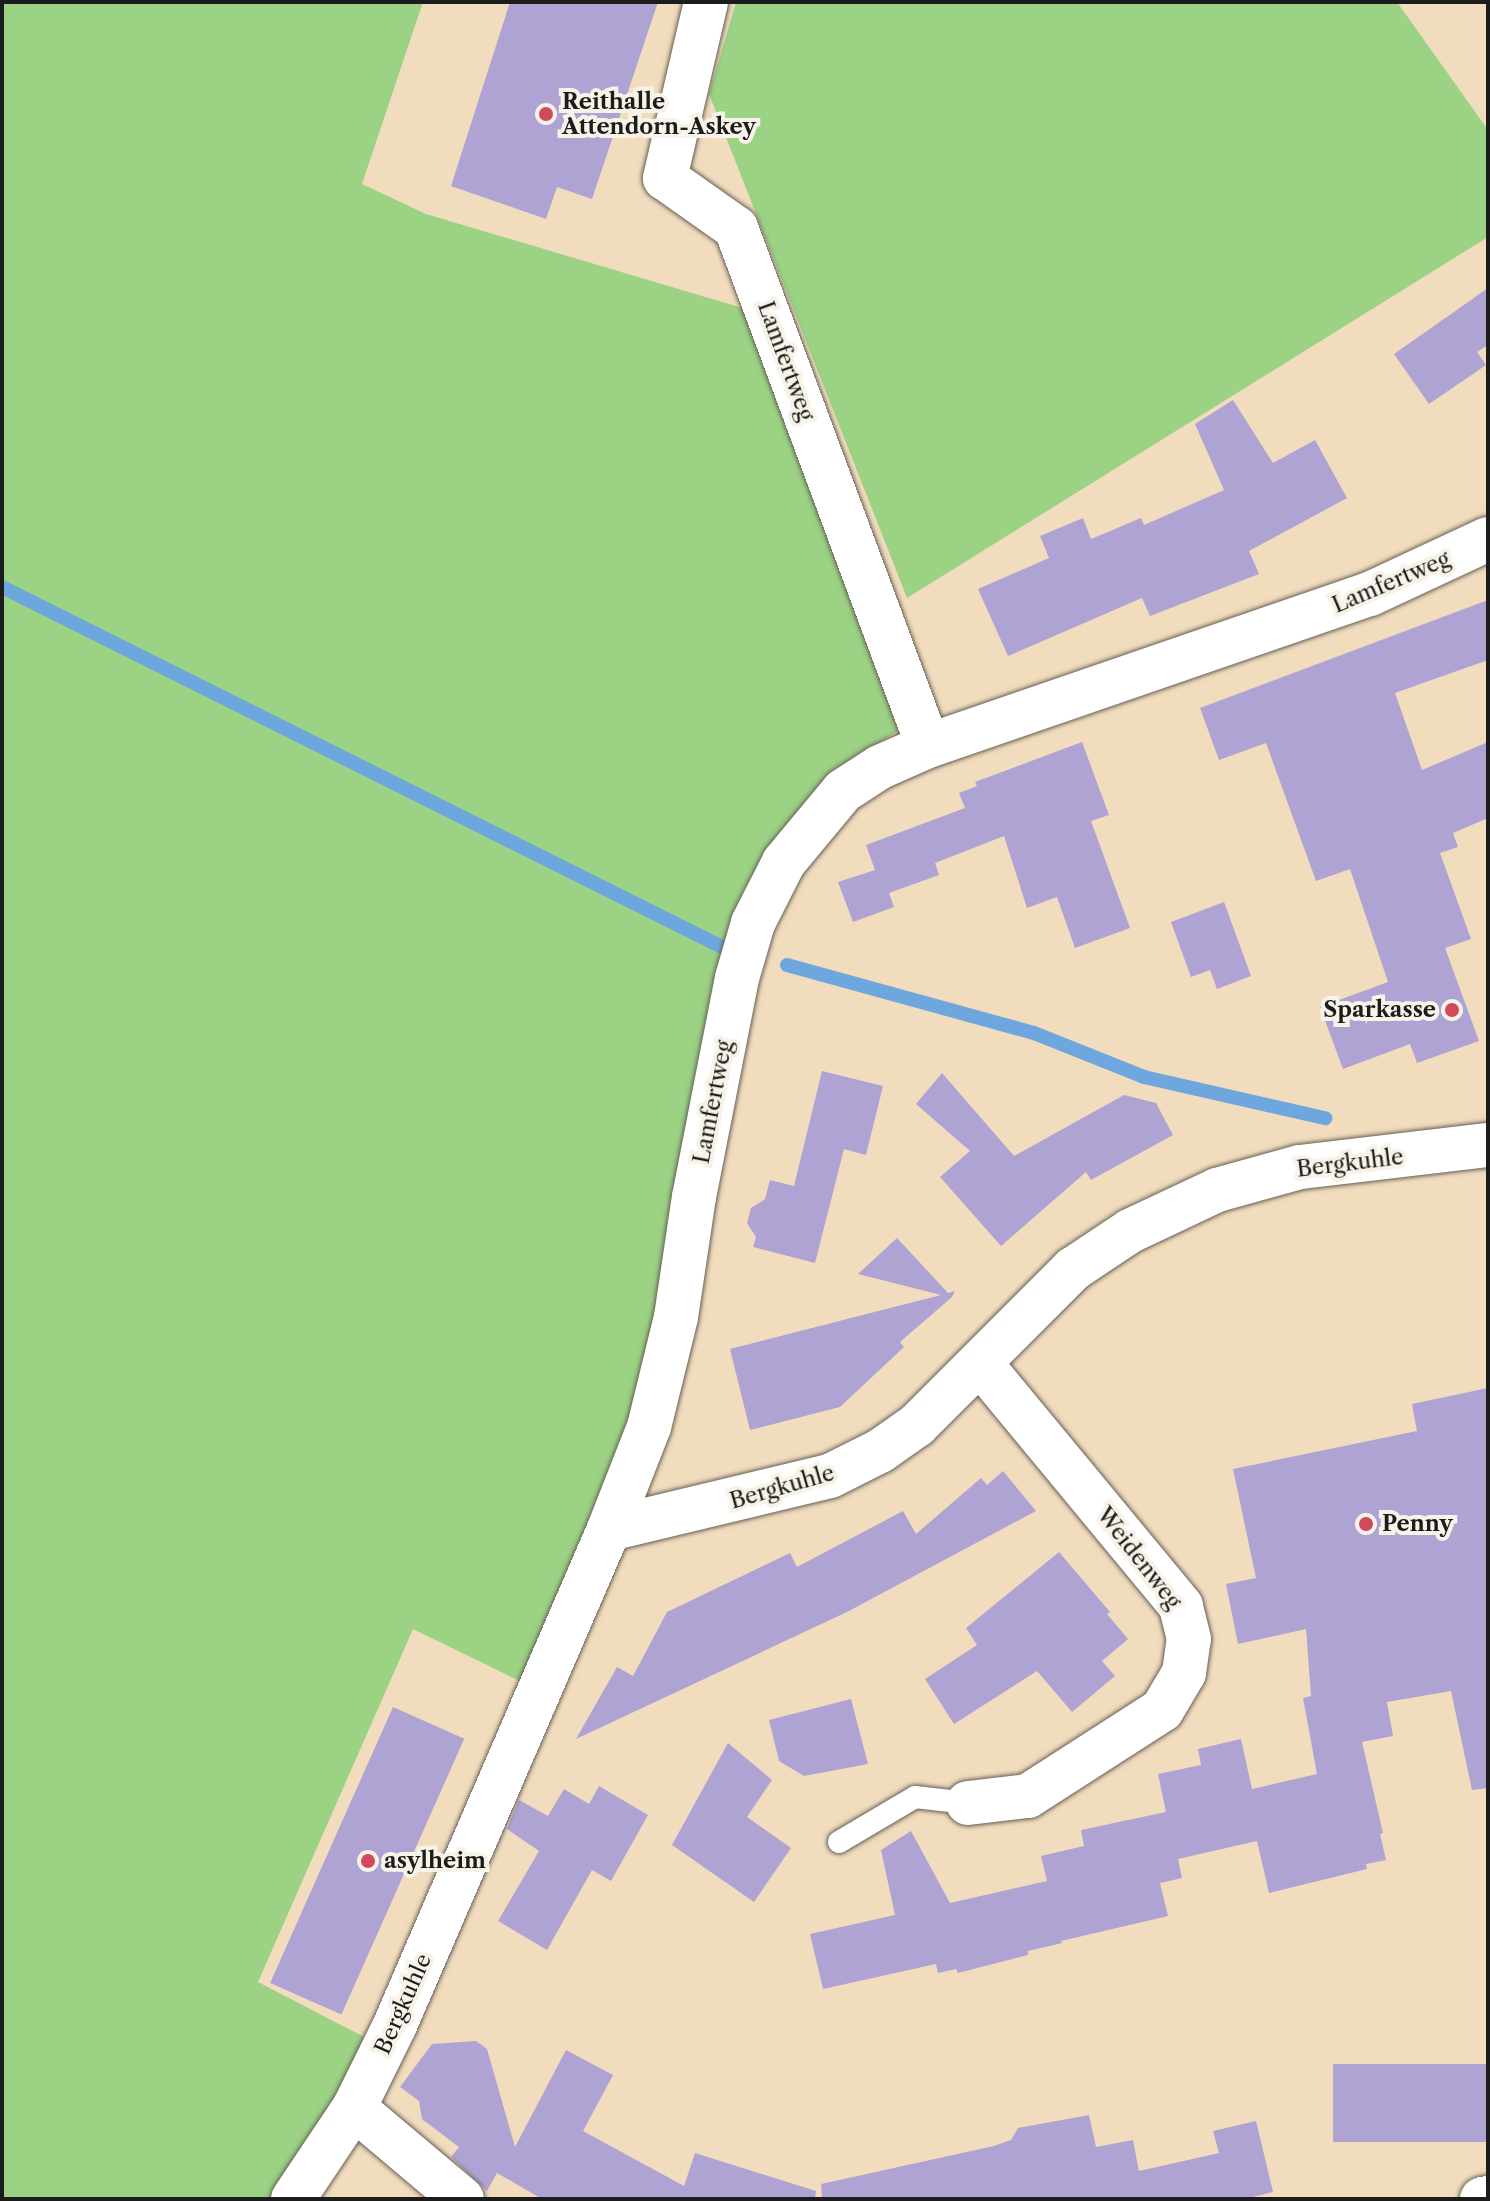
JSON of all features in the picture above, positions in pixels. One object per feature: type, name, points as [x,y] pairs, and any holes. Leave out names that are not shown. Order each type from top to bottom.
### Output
[{"type":"street","name":"Lamfertweg","points":[[706,2],[665,178],[736,228],[928,746]]},
{"type":"street","name":"Lamfertweg","points":[[609,1529],[649,1427],[676,1317],[694,1197],[737,978],[753,923],[784,862],[843,791],[880,767],[928,746],[1370,594],[1488,539]]},
{"type":"street","name":"Bergkuhle","points":[[354,2108],[395,2025],[609,1529],[830,1476],[880,1451],[917,1425],[1073,1269],[1130,1231],[1217,1190],[1300,1167],[1488,1145]]},
{"type":"street","name":"Weidenweg","points":[[968,1803],[1028,1796],[1162,1710],[1184,1673],[1189,1639],[1181,1606],[981,1364]]},
{"type":"street","points":[[293,2199],[354,2108],[462,2199]]},
{"type":"lane","points":[[839,1842],[915,1797],[968,1803]]},
{"type":"green space","points":[[2,2],[423,2],[362,184],[426,214],[756,312],[903,728],[831,771],[744,889],[648,1400],[538,1690],[413,1629],[258,1982],[368,2039],[279,2199],[2,2199]]},
{"type":"green space","points":[[736,2],[1397,2],[1488,130],[1488,237],[907,598],[709,94]]},
{"type":"building","name":"Reithalle Attendorn-Askey","points":[[510,2],[658,2],[592,199],[557,187],[546,219],[451,186]]},
{"type":"building","points":[[1488,288],[1488,345],[1477,352],[1486,365],[1429,404],[1394,354]]},
{"type":"building","points":[[1233,400],[1273,463],[1315,440],[1347,498],[1249,551],[1259,574],[1150,616],[1142,598],[1008,656],[978,589],[1049,558],[1040,536],[1083,518],[1091,539],[1141,518],[1144,525],[1224,490],[1195,424]]},
{"type":"building","points":[[1488,600],[1488,660],[1395,693],[1422,770],[1488,742],[1488,818],[1453,833],[1458,847],[1440,853],[1471,939],[1445,948],[1479,1041],[1417,1063],[1410,1044],[1343,1069],[1320,1007],[1388,982],[1350,869],[1316,881],[1266,743],[1219,760],[1200,708]]},
{"type":"building","points":[[1082,742],[1109,815],[1091,821],[1130,928],[1075,948],[1057,897],[1027,908],[1004,836],[935,863],[939,875],[889,893],[894,907],[853,922],[838,882],[875,870],[866,845],[965,808],[959,793],[977,786],[975,782]]},
{"type":"building","points":[[1224,902],[1251,976],[1217,989],[1210,970],[1191,977],[1171,922]]},
{"type":"building","points":[[822,1071],[883,1086],[866,1155],[844,1149],[815,1263],[753,1247],[756,1237],[747,1223],[751,1208],[765,1199],[770,1180],[794,1186]]},
{"type":"building","points":[[942,1073],[1014,1156],[1124,1095],[1156,1103],[1173,1135],[1091,1180],[1086,1172],[1001,1246],[940,1177],[970,1151],[916,1104]]},
{"type":"building","points":[[897,1238],[948,1293],[955,1291],[952,1297],[900,1342],[904,1347],[840,1407],[750,1430],[730,1349],[941,1295],[858,1274]]},
{"type":"building","points":[[1488,1388],[1488,1788],[1472,1790],[1451,1691],[1387,1702],[1393,1736],[1362,1742],[1383,1833],[1380,1834],[1386,1860],[1366,1864],[1367,1869],[1269,1893],[1257,1841],[1178,1859],[1182,1878],[1160,1883],[1168,1916],[1061,1941],[1028,1951],[1028,1955],[958,1973],[956,1969],[938,1973],[936,1964],[823,1989],[810,1934],[895,1915],[881,1850],[911,1831],[950,1903],[1047,1881],[1041,1856],[1084,1846],[1081,1830],[1166,1812],[1158,1774],[1201,1765],[1198,1749],[1241,1739],[1252,1789],[1317,1774],[1303,1698],[1311,1696],[1306,1629],[1238,1644],[1226,1584],[1256,1578],[1233,1469],[1417,1431],[1412,1404]]},
{"type":"building","points":[[1003,1471],[1036,1511],[847,1612],[576,1739],[617,1667],[633,1676],[667,1612],[790,1553],[797,1567],[903,1511],[916,1534],[981,1478],[987,1485]]},
{"type":"building","points":[[1059,1552],[1110,1612],[1107,1614],[1128,1639],[1102,1661],[1115,1676],[1072,1712],[1037,1671],[954,1724],[925,1679],[977,1645],[966,1628]]},
{"type":"building","points":[[851,1699],[868,1764],[804,1776],[779,1761],[769,1720]]},
{"type":"building","name":"asylheim","points":[[393,1707],[464,1739],[341,2015],[270,1983]]},
{"type":"building","points":[[728,1743],[772,1780],[747,1817],[791,1848],[754,1902],[672,1845]]},
{"type":"building","points":[[599,1786],[648,1815],[611,1881],[592,1870],[547,1950],[498,1921],[539,1851],[507,1829],[519,1800],[548,1816],[564,1789],[589,1804]]},
{"type":"building","points":[[476,2041],[487,2049],[515,2147],[566,2050],[613,2075],[583,2131],[684,2186],[695,2153],[816,2191],[815,2199],[542,2199],[497,2173],[487,2191],[451,2157],[459,2147],[422,2119],[419,2101],[400,2087],[432,2044]]},
{"type":"building","points":[[1333,2064],[1488,2064],[1488,2142],[1333,2142]]},
{"type":"building","points":[[1089,2115],[1096,2147],[1133,2140],[1139,2171],[1219,2153],[1213,2131],[1256,2121],[1273,2192],[1245,2199],[822,2199],[821,2184],[994,2146],[1011,2140],[1018,2128]]},
{"type":"waterway","points":[[2,587],[726,949]]},
{"type":"waterway","points":[[787,965],[1034,1033],[1144,1077],[1325,1118]]},
{"type":"place","name":"Reithalle Attendorn-Askey","points":[[546,114]]},
{"type":"place","name":"Sparkasse","points":[[1452,1010]]},
{"type":"place","name":"Penny","points":[[1366,1524]]},
{"type":"place","name":"asylheim","points":[[368,1861]]}]
